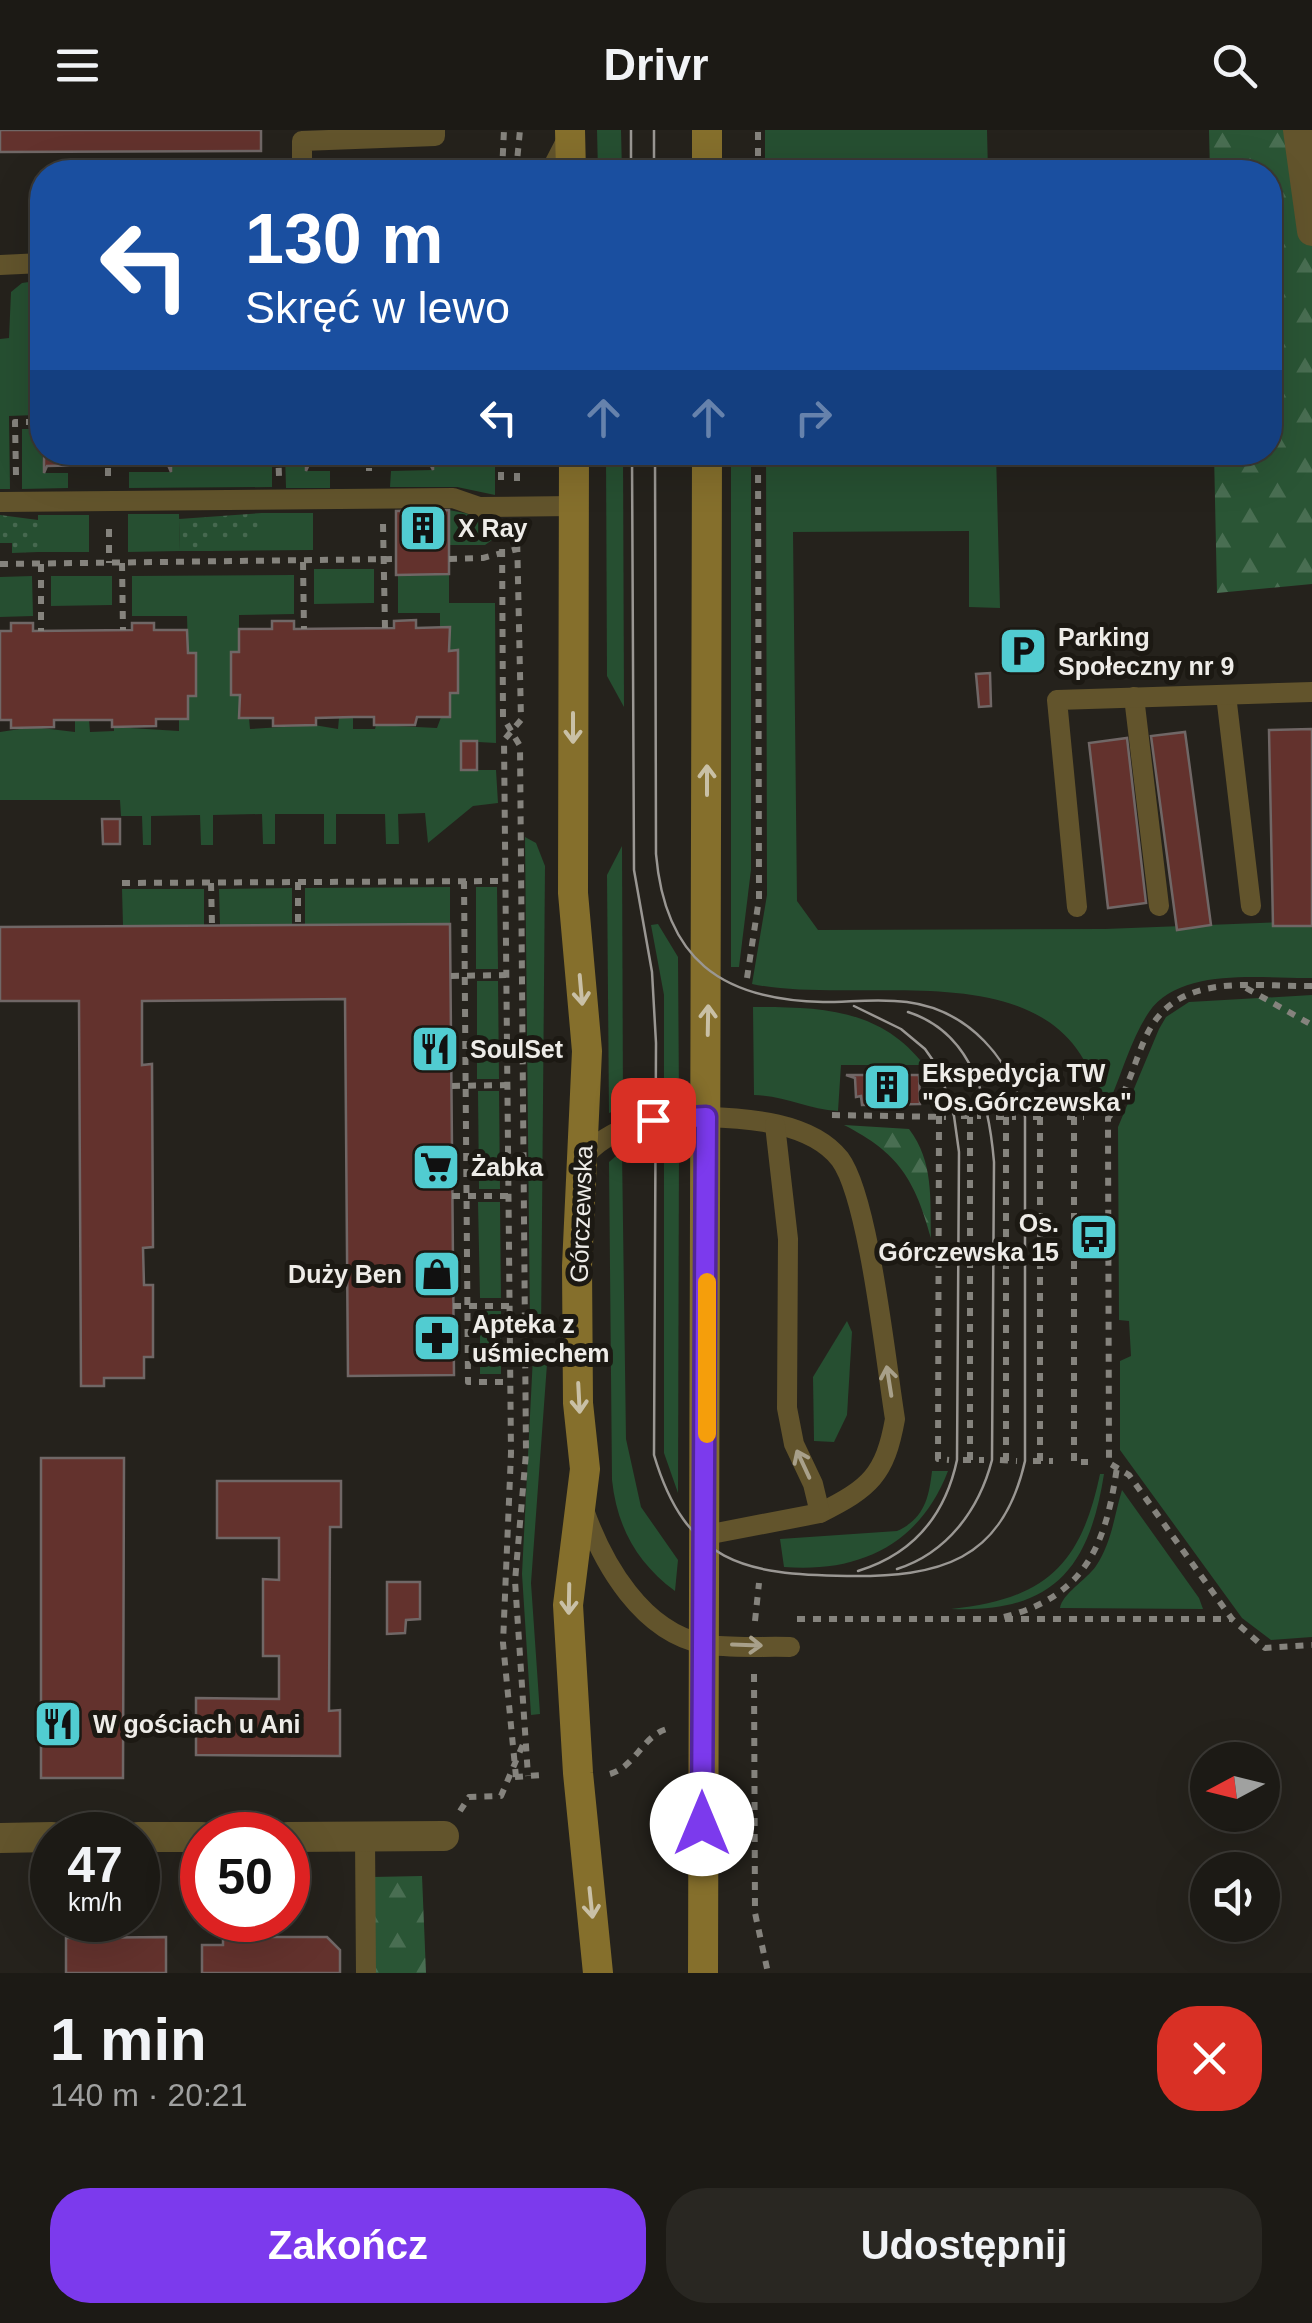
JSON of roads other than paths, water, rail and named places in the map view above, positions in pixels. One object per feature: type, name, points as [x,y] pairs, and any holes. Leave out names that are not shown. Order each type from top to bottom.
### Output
[{"type":"main road","points":[[707,130],[707,160]]},
{"type":"main road","points":[[570,132],[571,160]]},
{"type":"main road","name":"Górczewska","points":[[574,465],[573,892],[586,1050],[578,1403],[585,1469],[568,1605],[578,1773],[598,1973]]},
{"type":"main road","points":[[703,1973],[707,465]]},
{"type":"street","points":[[1298,130],[1312,232]]},
{"type":"street","points":[[310,1837],[444,1836]]},
{"type":"street","points":[[0,1838],[30,1838]]},
{"type":"lane","points":[[289,160],[290,130]]},
{"type":"lane","points":[[302,160],[302,141],[435,136],[435,130]]},
{"type":"lane","points":[[556,160],[570,132]]},
{"type":"lane","points":[[0,266],[30,264]]},
{"type":"lane","points":[[8,502],[453,498],[479,507],[574,506]]},
{"type":"lane","points":[[1077,906],[1057,700],[1312,692]]},
{"type":"lane","points":[[1226,695],[1251,906]]},
{"type":"lane","points":[[1134,698],[1159,906]]},
{"type":"lane","points":[[581,1161],[596,1142],[635,1124],[706,1117],[775,1125],[807,1135],[839,1158],[856,1197],[896,1419],[891,1444],[874,1481],[820,1513],[706,1534]]},
{"type":"lane","points":[[775,1125],[788,1239],[787,1408],[794,1444],[813,1484],[820,1513]]},
{"type":"lane","points":[[581,1502],[606,1559],[632,1597],[666,1627],[704,1644],[790,1646]]},
{"type":"lane","points":[[365,1837],[366,1973]]},
{"type":"tram line","points":[[631,130],[631,160]]},
{"type":"tram line","points":[[654,130],[654,160]]},
{"type":"tram line","points":[[632,465],[634,870],[652,972],[656,1043],[654,1455],[667,1491],[683,1519],[724,1556],[750,1566],[811,1575],[880,1575],[938,1567],[983,1542],[1000,1522],[1015,1495],[1025,1461],[1025,1117],[998,1057],[950,1015],[907,1002],[823,1002],[755,993],[705,967],[686,946],[672,921],[656,854],[655,465]]},
{"type":"tram line","points":[[854,1006],[901,1029],[925,1049],[939,1069],[954,1116],[959,1152],[957,1460],[944,1499],[924,1530],[895,1554],[858,1571]]},
{"type":"tram line","points":[[897,1569],[946,1541],[979,1496],[992,1460],[994,1162],[988,1117],[963,1053],[949,1036],[908,1012]]},
{"type":"place","name":"X Ray","points":[[423,528]]},
{"type":"place","name":"Parking Społeczny nr 9","points":[[1023,651]]},
{"type":"place","name":"SoulSet","points":[[435,1049]]},
{"type":"place","name":"Ekspedycja TW \"Os.Górczewska\"","points":[[887,1087]]},
{"type":"place","name":"Żabka","points":[[436,1167]]},
{"type":"place","name":"Os. Górczewska 15","points":[[1094,1237]]},
{"type":"place","name":"Duży Ben","points":[[437,1274]]},
{"type":"place","name":"Apteka z uśmiechem","points":[[437,1338]]},
{"type":"place","name":"W gościach u Ani","points":[[58,1724]]}]
